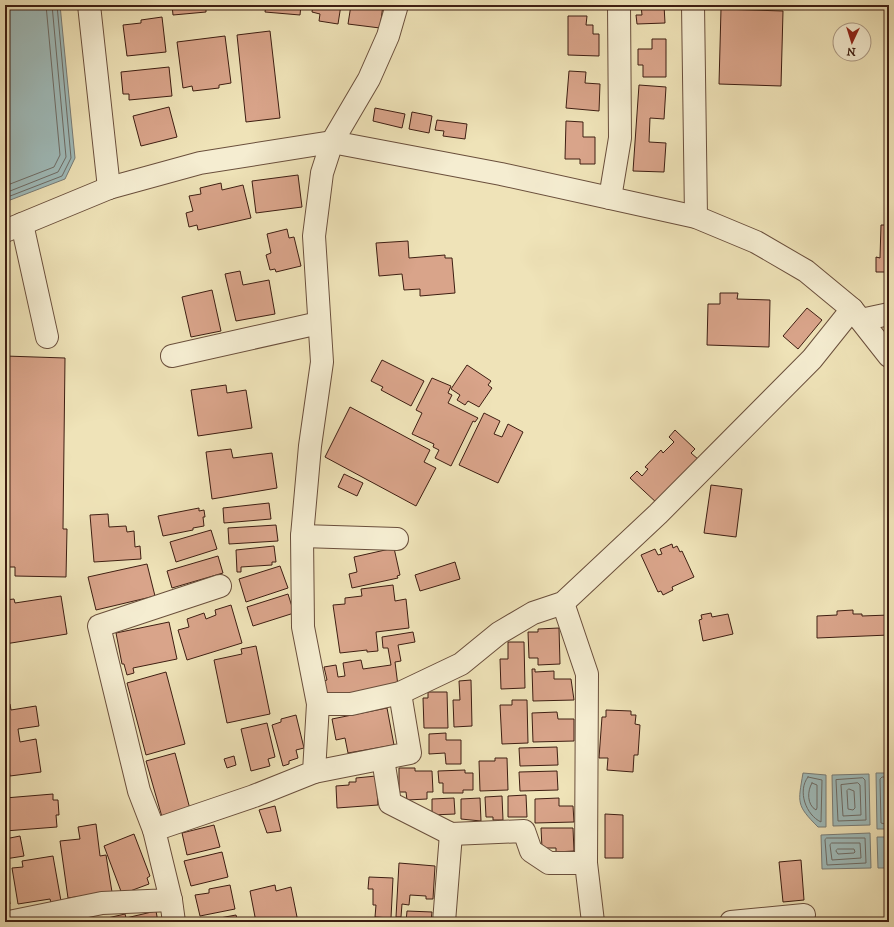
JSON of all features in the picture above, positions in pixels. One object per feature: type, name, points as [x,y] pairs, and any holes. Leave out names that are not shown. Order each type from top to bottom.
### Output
[{"type":"street","points":[[89,5],[109,188]]},
{"type":"street","points":[[314,772],[318,704],[303,627],[302,536],[310,446],[322,362],[314,236],[322,173],[332,142],[369,79],[388,36],[397,5]]},
{"type":"street","points":[[610,198],[620,138],[619,5]]},
{"type":"street","points":[[693,5],[696,217]]},
{"type":"street","points":[[47,337],[14,228],[109,188],[200,163],[332,142],[501,174],[696,217],[756,242],[806,271],[856,314],[889,356]]},
{"type":"street","points":[[318,704],[351,704],[400,693],[461,664],[499,633],[534,613],[563,602],[658,514],[856,314],[889,314]]},
{"type":"street","points":[[172,356],[319,323]]},
{"type":"street","points":[[302,536],[397,539]]},
{"type":"street","points":[[174,922],[154,830],[139,791],[99,626],[220,586]]},
{"type":"street","points":[[563,602],[587,674],[586,863],[593,922]]},
{"type":"street","points":[[154,830],[254,796],[314,772],[410,753],[400,693]]},
{"type":"street","points":[[383,759],[390,803],[451,834],[524,831],[531,852],[549,863],[586,863]]},
{"type":"street","points":[[444,922],[451,834]]},
{"type":"street","points":[[22,921],[102,903],[170,900]]},
{"type":"street","points":[[731,922],[804,915]]},
{"type":"water","points":[[5,5],[60,5],[75,158],[65,179],[5,202]]},
{"type":"water","points":[[803,773],[826,775],[826,827],[818,827],[802,808],[800,803],[800,791]]},
{"type":"water","points":[[876,773],[889,773],[889,829],[877,829]]},
{"type":"water","points":[[869,774],[870,825],[833,826],[832,775]]},
{"type":"water","points":[[870,833],[871,868],[822,869],[821,835]]},
{"type":"water","points":[[877,837],[889,837],[889,868],[878,868]]},
{"type":"building","points":[[129,5],[153,5],[129,9]]},
{"type":"building","points":[[172,5],[206,5],[206,12],[173,15]]},
{"type":"building","points":[[266,5],[301,5],[300,15],[265,12]]},
{"type":"building","points":[[313,5],[341,5],[338,24],[319,21],[320,14],[312,12]]},
{"type":"building","points":[[351,5],[383,5],[380,28],[348,24]]},
{"type":"building","points":[[641,5],[664,5],[665,23],[637,24],[636,15],[642,15]]},
{"type":"building","points":[[721,9],[783,11],[781,86],[719,84]]},
{"type":"building","points":[[568,16],[587,16],[586,25],[593,25],[593,34],[599,34],[599,56],[568,55]]},
{"type":"building","points":[[162,17],[166,52],[127,56],[123,25],[141,23],[141,20]]},
{"type":"building","points":[[270,31],[280,118],[246,122],[237,35]]},
{"type":"building","points":[[225,36],[231,83],[219,85],[219,88],[193,91],[192,86],[183,88],[177,42]]},
{"type":"building","points":[[652,39],[666,39],[666,77],[643,77],[643,65],[638,65],[638,49],[652,49]]},
{"type":"building","points":[[169,67],[172,96],[129,100],[129,94],[123,94],[121,72]]},
{"type":"building","points":[[569,71],[586,72],[585,83],[600,84],[599,111],[566,108]]},
{"type":"building","points":[[639,85],[666,87],[664,119],[650,118],[649,142],[666,143],[664,172],[633,171]]},
{"type":"building","points":[[169,107],[177,137],[141,146],[133,116]]},
{"type":"building","points":[[375,108],[405,114],[402,128],[373,121]]},
{"type":"building","points":[[412,112],[432,116],[429,133],[409,129]]},
{"type":"building","points":[[437,120],[467,124],[465,139],[443,136],[444,131],[435,130]]},
{"type":"building","points":[[566,121],[583,122],[583,137],[595,137],[595,164],[580,164],[580,159],[565,159]]},
{"type":"building","points":[[298,175],[302,207],[256,213],[252,181]]},
{"type":"building","points":[[221,183],[222,190],[243,185],[251,218],[198,230],[197,225],[189,227],[186,213],[193,211],[189,196],[201,194],[200,188]]},
{"type":"building","points":[[881,225],[889,225],[889,272],[876,272],[876,257],[880,258]]},
{"type":"building","points":[[287,229],[289,238],[294,237],[301,266],[276,272],[275,269],[270,270],[266,255],[271,253],[267,234]]},
{"type":"building","points":[[408,241],[409,258],[445,255],[445,258],[452,258],[455,293],[420,296],[420,289],[404,290],[402,274],[379,276],[376,243]]},
{"type":"building","points":[[240,271],[243,285],[269,280],[275,314],[236,321],[225,274]]},
{"type":"building","points":[[212,290],[221,331],[191,337],[182,297]]},
{"type":"building","points":[[720,293],[738,293],[737,299],[770,300],[769,347],[707,345],[708,304],[720,304]]},
{"type":"building","points":[[807,308],[822,320],[798,349],[783,336]]},
{"type":"building","points":[[5,356],[65,358],[63,529],[67,529],[66,577],[15,576],[15,567],[5,567]]},
{"type":"building","points":[[382,360],[424,381],[411,406],[381,390],[383,387],[371,381]]},
{"type":"building","points":[[467,365],[491,381],[488,385],[492,388],[479,407],[468,401],[465,405],[457,400],[460,395],[451,389]]},
{"type":"building","points":[[432,378],[451,386],[448,393],[452,395],[448,403],[478,418],[475,422],[473,421],[451,466],[435,458],[439,450],[433,447],[434,444],[412,434],[422,413],[416,410]]},
{"type":"building","points":[[226,385],[227,393],[246,390],[252,428],[198,436],[191,390]]},
{"type":"building","points":[[350,407],[430,450],[424,462],[436,468],[416,506],[325,457]]},
{"type":"building","points":[[484,413],[500,421],[494,434],[502,437],[508,424],[523,432],[498,483],[459,465]]},
{"type":"building","points":[[675,430],[695,449],[691,453],[699,460],[658,504],[630,478],[637,471],[642,476],[648,469],[645,467],[661,450],[663,453],[674,442],[669,437]]},
{"type":"building","points":[[231,449],[233,458],[272,453],[277,488],[212,499],[206,452]]},
{"type":"building","points":[[344,474],[363,483],[357,496],[338,487]]},
{"type":"building","points":[[711,485],[742,489],[736,537],[704,533]]},
{"type":"building","points":[[269,503],[271,519],[224,523],[223,508]]},
{"type":"building","points":[[199,508],[199,511],[204,510],[204,526],[193,528],[193,530],[163,536],[158,516]]},
{"type":"building","points":[[108,514],[109,527],[126,526],[127,532],[134,531],[135,547],[140,546],[141,559],[94,562],[90,515]]},
{"type":"building","points":[[276,525],[278,541],[229,544],[228,528]]},
{"type":"building","points":[[211,530],[217,549],[176,562],[170,542]]},
{"type":"building","points":[[672,544],[673,548],[677,546],[680,552],[682,551],[694,577],[672,587],[673,590],[663,595],[661,591],[658,592],[641,555],[655,549],[658,555],[662,554],[660,549]]},
{"type":"building","points":[[274,546],[276,562],[272,562],[272,565],[241,567],[241,572],[237,572],[236,550]]},
{"type":"building","points":[[394,548],[400,575],[397,576],[398,578],[352,588],[349,574],[357,572],[354,557]]},
{"type":"building","points":[[218,556],[223,573],[172,588],[167,571]]},
{"type":"building","points":[[455,562],[460,579],[420,591],[415,575]]},
{"type":"building","points":[[147,564],[155,596],[96,610],[88,577]]},
{"type":"building","points":[[280,566],[288,588],[246,602],[239,579]]},
{"type":"building","points":[[393,585],[395,601],[406,599],[409,628],[376,632],[378,651],[367,652],[367,650],[340,653],[333,605],[345,604],[345,598],[362,596],[361,589]]},
{"type":"building","points":[[288,594],[294,613],[253,626],[247,607]]},
{"type":"building","points":[[61,596],[67,634],[5,644],[5,626],[8,626],[5,600],[14,599],[15,603]]},
{"type":"building","points":[[231,605],[242,643],[187,660],[178,630],[189,627],[187,619],[204,613],[206,619],[216,615],[215,610]]},
{"type":"building","points":[[853,610],[853,614],[862,614],[862,616],[889,615],[889,635],[817,638],[817,616],[837,615],[837,611]]},
{"type":"building","points":[[711,613],[712,617],[728,614],[733,634],[703,641],[699,620],[702,619],[701,615]]},
{"type":"building","points":[[169,622],[177,659],[133,668],[134,673],[127,675],[124,664],[122,664],[116,633]]},
{"type":"building","points":[[559,628],[560,664],[538,665],[538,658],[529,658],[528,632],[538,632],[538,629]]},
{"type":"building","points":[[413,632],[415,642],[398,645],[401,661],[395,662],[398,686],[327,698],[324,681],[327,680],[324,667],[336,665],[338,677],[345,676],[343,663],[361,660],[363,669],[391,665],[388,648],[383,648],[382,637]]},
{"type":"building","points":[[508,642],[524,642],[525,688],[501,689],[500,659],[508,659]]},
{"type":"building","points":[[256,646],[270,714],[227,723],[214,660],[242,654],[241,649]]},
{"type":"building","points":[[532,669],[535,669],[535,672],[554,671],[554,679],[571,679],[574,700],[533,701]]},
{"type":"building","points":[[166,672],[185,744],[146,755],[127,683]]},
{"type":"building","points":[[471,680],[472,726],[454,727],[453,700],[460,700],[459,681]]},
{"type":"building","points":[[428,692],[447,692],[448,728],[424,728],[423,698],[428,698]]},
{"type":"building","points":[[512,700],[527,700],[528,743],[502,744],[500,705],[512,705]]},
{"type":"building","points":[[10,704],[11,710],[36,706],[39,726],[18,729],[20,742],[36,739],[41,772],[10,776],[8,763],[5,763],[5,705]]},
{"type":"building","points":[[387,708],[394,745],[348,753],[345,738],[336,740],[332,719]]},
{"type":"building","points":[[606,710],[631,711],[631,715],[636,715],[635,724],[640,725],[638,755],[634,755],[633,772],[607,770],[608,758],[599,758],[602,717],[606,717]]},
{"type":"building","points":[[557,712],[558,719],[574,719],[574,741],[533,742],[532,713]]},
{"type":"building","points":[[296,715],[304,748],[296,750],[298,758],[289,761],[289,764],[283,766],[272,725],[281,722],[281,719]]},
{"type":"building","points":[[267,723],[275,757],[268,759],[270,766],[251,771],[241,729]]},
{"type":"building","points":[[446,733],[446,740],[461,740],[461,764],[446,764],[445,753],[429,754],[429,734]]},
{"type":"building","points":[[557,747],[558,765],[520,766],[519,748]]},
{"type":"building","points":[[175,753],[190,809],[162,817],[146,761]]},
{"type":"building","points":[[234,756],[236,765],[227,768],[224,759]]},
{"type":"building","points":[[495,758],[507,758],[508,790],[480,791],[479,761],[495,761]]},
{"type":"building","points":[[399,768],[415,768],[415,771],[432,771],[433,792],[427,792],[427,799],[407,800],[406,792],[399,792]]},
{"type":"building","points":[[465,770],[465,773],[473,773],[473,790],[463,790],[463,793],[443,793],[443,783],[439,783],[438,771]]},
{"type":"building","points":[[557,771],[558,790],[520,791],[519,772]]},
{"type":"building","points":[[376,776],[378,805],[337,808],[336,786],[349,785],[349,782],[356,782],[356,778]]},
{"type":"building","points":[[53,794],[53,800],[58,800],[59,815],[56,815],[57,827],[5,831],[5,798]]},
{"type":"building","points":[[526,795],[527,817],[508,817],[508,796]]},
{"type":"building","points":[[502,796],[503,820],[493,820],[493,817],[486,817],[485,797]]},
{"type":"building","points":[[454,798],[455,814],[432,815],[432,799]]},
{"type":"building","points":[[480,798],[481,821],[461,819],[461,799]]},
{"type":"building","points":[[559,798],[559,806],[573,806],[574,822],[535,823],[535,799]]},
{"type":"building","points":[[275,806],[281,831],[267,833],[259,810]]},
{"type":"building","points":[[605,814],[623,815],[623,858],[605,858]]},
{"type":"building","points":[[96,824],[100,856],[106,855],[112,892],[68,898],[60,841],[80,839],[78,827]]},
{"type":"building","points":[[214,825],[220,847],[187,855],[182,833]]},
{"type":"building","points":[[541,828],[573,828],[574,851],[556,852],[556,848],[542,848]]},
{"type":"building","points":[[134,834],[150,876],[147,878],[149,884],[122,894],[104,846]]},
{"type":"building","points":[[20,836],[24,856],[5,859],[5,839]]},
{"type":"building","points":[[222,852],[228,877],[191,886],[184,861]]},
{"type":"building","points":[[53,856],[61,901],[51,903],[50,899],[18,904],[12,868],[23,867],[22,861]]},
{"type":"building","points":[[801,860],[804,900],[783,902],[779,862]]},
{"type":"building","points":[[399,863],[435,866],[433,899],[426,899],[426,896],[410,895],[409,905],[402,904],[401,917],[396,917]]},
{"type":"building","points":[[5,871],[10,904],[5,905]]},
{"type":"building","points":[[369,877],[393,878],[391,918],[375,917],[376,905],[373,905],[373,889],[368,889]]},
{"type":"building","points":[[230,885],[235,909],[200,916],[195,895],[209,893],[209,889]]},
{"type":"building","points":[[275,885],[276,891],[291,887],[298,922],[256,922],[250,891]]},
{"type":"building","points":[[156,911],[158,922],[104,922],[103,919],[125,914],[126,918]]},
{"type":"building","points":[[407,911],[432,912],[431,922],[406,922]]},
{"type":"building","points":[[236,915],[238,922],[198,922]]}]
